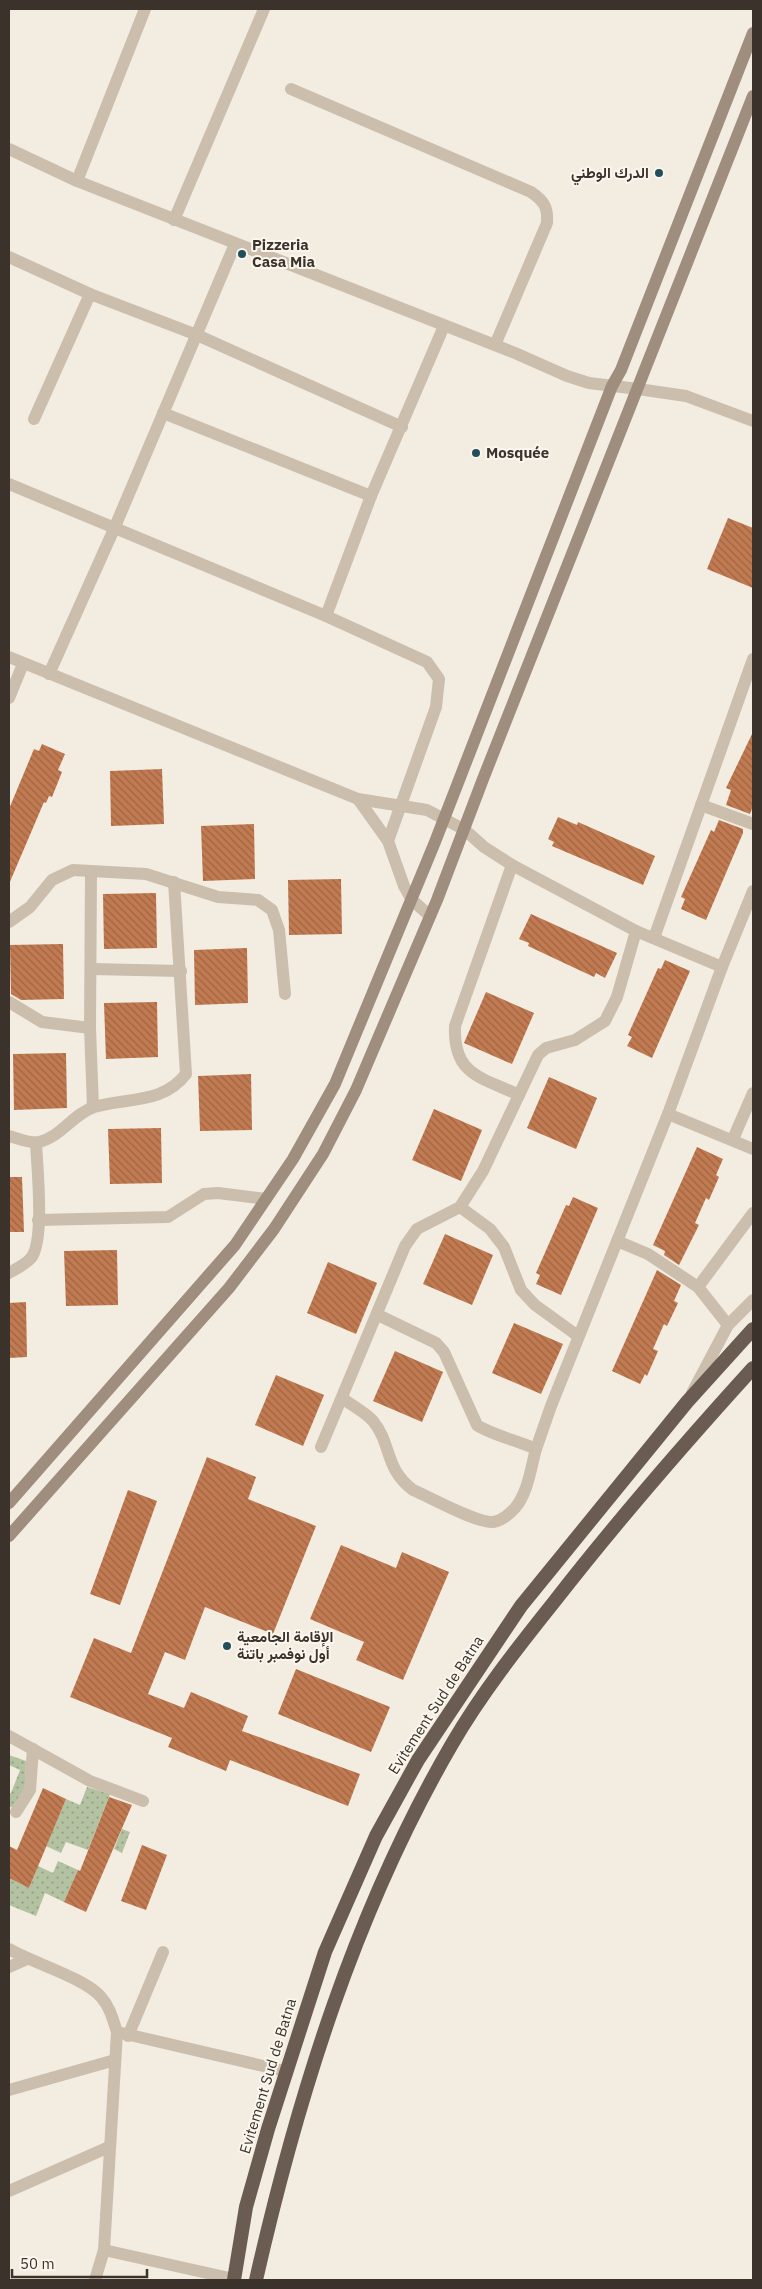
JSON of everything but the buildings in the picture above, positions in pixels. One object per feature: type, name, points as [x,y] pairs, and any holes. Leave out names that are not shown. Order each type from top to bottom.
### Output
[{"type":"highway","name":"Evitement Sud de Batna","points":[[234,2280],[246,2207],[286,2071],[325,1952],[376,1836],[418,1760],[521,1606],[687,1402],[753,1329]]},
{"type":"highway","points":[[256,2280],[291,2140],[310,2075],[352,1956],[388,1868],[453,1742],[501,1671],[572,1578],[705,1420],[753,1368]]},
{"type":"main road","points":[[9,1502],[235,1245],[293,1159],[335,1084],[412,900],[612,386],[621,370],[753,34]]},
{"type":"main road","points":[[9,1536],[230,1288],[274,1229],[323,1154],[356,1090],[465,830],[483,779],[753,96]]},
{"type":"street","points":[[174,220],[264,9]]},
{"type":"street","points":[[77,181],[139,10]]},
{"type":"street","points":[[291,89],[531,192],[541,199],[548,209],[547,223],[495,345]]},
{"type":"street","points":[[9,149],[77,181],[495,345],[567,376],[589,383],[638,388],[686,396],[753,421]]},
{"type":"street","points":[[48,674],[114,528],[235,244]]},
{"type":"street","points":[[9,257],[90,294],[197,335],[402,427]]},
{"type":"street","points":[[34,419],[90,294]]},
{"type":"street","points":[[326,616],[371,496],[444,326]]},
{"type":"street","points":[[164,413],[371,496]]},
{"type":"street","points":[[9,484],[326,616],[427,662],[439,679],[436,707],[388,841]]},
{"type":"street","points":[[9,657],[358,799],[426,810],[443,817],[465,830],[484,847],[512,865],[636,931],[722,966]]},
{"type":"street","points":[[654,938],[701,805],[749,687],[753,659]]},
{"type":"street","points":[[9,698],[23,664]]},
{"type":"street","points":[[358,799],[388,841],[404,886],[412,900],[430,916]]},
{"type":"street","points":[[701,805],[753,824]]},
{"type":"street","points":[[512,865],[455,1026],[454,1040],[457,1054],[468,1070],[519,1095]]},
{"type":"street","points":[[9,922],[30,907],[52,880],[73,870],[146,874],[218,897],[258,900],[272,910],[279,930],[285,994]]},
{"type":"street","points":[[90,871],[92,969],[90,1028],[93,1107]]},
{"type":"street","points":[[9,1136],[36,1143],[47,1140],[93,1107],[146,1100],[168,1091],[186,1074],[174,882]]},
{"type":"street","points":[[342,1398],[372,1420],[380,1432],[396,1473],[413,1490],[481,1520],[493,1522],[505,1517],[516,1507],[524,1490],[536,1449],[578,1336],[668,1114],[722,966],[753,891]]},
{"type":"street","points":[[321,1447],[378,1315],[393,1271],[405,1246],[418,1229],[460,1207],[483,1171],[538,1055],[546,1048],[575,1040],[605,1020],[618,998],[636,931]]},
{"type":"street","points":[[92,969],[181,971]]},
{"type":"street","points":[[9,1002],[42,1022],[90,1028]]},
{"type":"street","points":[[733,1139],[753,1093]]},
{"type":"street","points":[[668,1114],[733,1139],[753,1149]]},
{"type":"street","points":[[9,1273],[31,1257],[37,1245],[36,1143]]},
{"type":"street","points":[[38,1220],[160,1218],[176,1213],[204,1194],[266,1199]]},
{"type":"street","points":[[460,1207],[490,1229],[504,1247],[521,1290],[535,1305],[578,1336]]},
{"type":"street","points":[[698,1287],[753,1213]]},
{"type":"street","points":[[617,1241],[648,1254],[698,1287],[728,1326]]},
{"type":"street","points":[[687,1402],[728,1326],[753,1300]]},
{"type":"street","points":[[378,1315],[436,1343],[444,1352],[476,1425],[484,1431],[512,1438],[536,1449]]},
{"type":"street","points":[[9,1736],[90,1781],[143,1802]]},
{"type":"street","points":[[16,1812],[30,1790],[34,1749]]},
{"type":"street","points":[[9,1949],[93,1989],[102,1997],[122,2034]]},
{"type":"street","points":[[95,2280],[104,2250],[115,2060],[122,2034],[162,1952]]},
{"type":"street","points":[[9,1967],[27,1959]]},
{"type":"street","points":[[122,2034],[286,2071]]},
{"type":"street","points":[[9,2090],[115,2060]]},
{"type":"street","points":[[9,2191],[109,2147]]},
{"type":"street","points":[[104,2250],[234,2280]]},
{"type":"green space","points":[[9,1755],[26,1761],[25,1787],[15,1809],[9,1806],[9,1793],[11,1793],[20,1770],[9,1765]]},
{"type":"green space","points":[[87,1787],[110,1794],[88,1850],[66,1842],[61,1853],[46,1846],[66,1799],[80,1805]]},
{"type":"green space","points":[[122,1829],[130,1832],[122,1853],[114,1849]]},
{"type":"green space","points":[[58,1861],[78,1870],[64,1902],[45,1893],[36,1916],[9,1905],[9,1878],[29,1888],[38,1866],[53,1873]]},
{"type":"place","name":"الدرك الوطني","points":[[659,173]]},
{"type":"place","name":"Pizzeria Casa Mia","points":[[242,254]]},
{"type":"place","name":"Mosquée","points":[[476,453]]},
{"type":"place","name":"الإقامة الجامعية أول نوفمبر باتنة","points":[[227,1646]]}]
